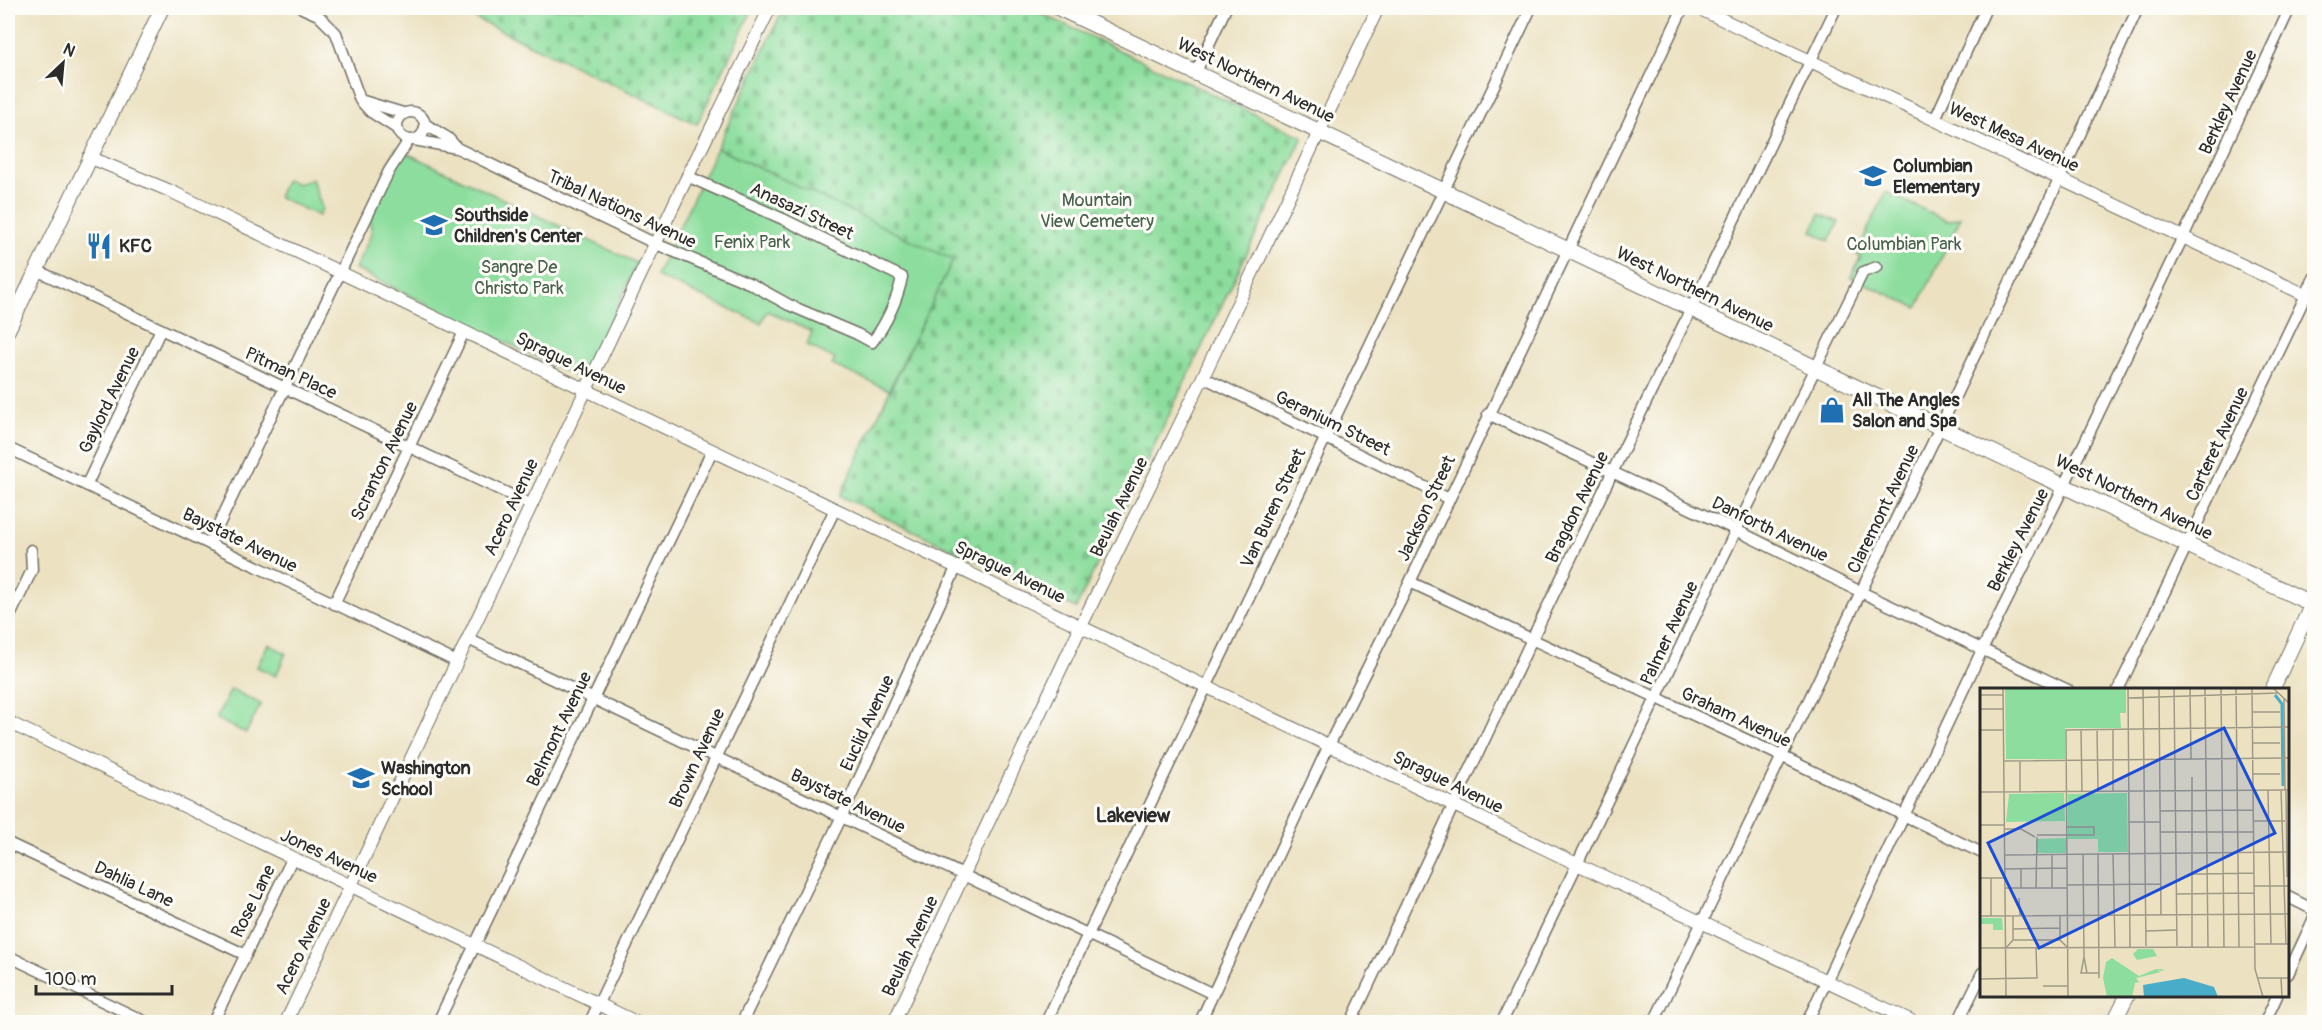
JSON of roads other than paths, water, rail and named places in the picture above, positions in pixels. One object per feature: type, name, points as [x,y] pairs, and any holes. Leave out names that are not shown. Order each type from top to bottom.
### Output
[{"type":"main road","points":[[8,330],[162,8]]},
{"type":"main road","name":"West Northern Avenue","points":[[1068,9],[1318,131],[2314,603]]},
{"type":"main road","points":[[2273,688],[2314,603]]},
{"type":"main road","points":[[2114,1023],[2127,997]]},
{"type":"street","points":[[302,8],[318,15],[336,33],[360,100],[371,112],[397,130],[405,139],[457,148]]},
{"type":"street","name":"Acero Avenue","points":[[286,1023],[687,176],[770,8]]},
{"type":"street","points":[[1196,72],[1226,8]]},
{"type":"street","name":"Beulah Avenue","points":[[894,1023],[1081,626],[1203,377],[1378,8]]},
{"type":"street","name":"Van Buren Street","points":[[1046,1023],[1324,437],[1531,8]]},
{"type":"street","name":"Jackson Street","points":[[1200,1023],[1329,745],[1410,582],[1683,8]]},
{"type":"street","name":"West Mesa Avenue","points":[[1698,8],[2311,297]]},
{"type":"street","name":"Bragdon Avenue","points":[[1351,1023],[1532,639],[1836,8]]},
{"type":"street","points":[[1935,119],[1986,8]]},
{"type":"street","name":"Claremont Avenue","points":[[1654,1023],[2060,178],[2138,8]]},
{"type":"street","name":"Berkley Avenue","points":[[1807,1023],[1982,650],[2183,237],[2290,8]]},
{"type":"street","points":[[360,100],[403,113]]},
{"type":"street","points":[[389,171],[397,120],[408,111],[417,113],[425,124],[448,138],[457,148]]},
{"type":"street","points":[[210,543],[389,171],[412,140],[421,136],[425,124]]},
{"type":"street","name":"Tribal Nations Avenue","points":[[457,148],[656,244],[752,284],[789,305],[872,342]]},
{"type":"street","name":"Sprague Avenue","points":[[89,157],[168,190],[1914,1023]]},
{"type":"street","name":"Anasazi Street","points":[[687,176],[783,219],[902,277],[879,333],[872,342]]},
{"type":"street","name":"Palmer Avenue","points":[[1502,1023],[1736,530],[1863,272],[1877,267]]},
{"type":"street","name":"Pitman Place","points":[[36,270],[532,505]]},
{"type":"street","name":"Carteret Avenue","points":[[2119,688],[2311,297],[2314,278]]},
{"type":"street","name":"Gaylord Avenue","points":[[87,484],[161,329]]},
{"type":"street","name":"Scranton Avenue","points":[[334,604],[464,332]]},
{"type":"street","name":"Geranium Street","points":[[1203,377],[1449,499]]},
{"type":"street","name":"Danforth Avenue","points":[[1488,414],[1736,530],[2064,688]]},
{"type":"street","name":"Baystate Avenue","points":[[8,447],[457,662]]},
{"type":"street","name":"Belmont Avenue","points":[[438,1023],[712,451]]},
{"type":"street","name":"Brown Avenue","points":[[590,1023],[835,509]]},
{"type":"street","points":[[8,620],[32,570],[32,550]]},
{"type":"street","name":"Euclid Avenue","points":[[742,1023],[842,816],[957,566]]},
{"type":"street","name":"Graham Avenue","points":[[1410,582],[1980,852]]},
{"type":"street","name":"Baystate Avenue","points":[[468,639],[1214,994]]},
{"type":"street","name":"Jones Avenue","points":[[8,722],[636,1023]]},
{"type":"street","name":"Dahlia Lane","points":[[8,843],[246,955]]},
{"type":"street","name":"Rose Lane","points":[[213,1023],[291,859]]},
{"type":"street","points":[[2289,898],[2314,910]]},
{"type":"street","points":[[2289,972],[2314,918]]},
{"type":"street","points":[[8,956],[146,1023]]},
{"type":"street","points":[[1958,1023],[1980,977]]},
{"type":"street","points":[[2265,1023],[2277,997]]},
{"type":"place","name":"Columbian Elementary","points":[[1873,176]]},
{"type":"place","name":"Southside Children's Center","points":[[434,225]]},
{"type":"place","name":"KFC","points":[[99,246]]},
{"type":"place","name":"All The Angles Salon and Spa","points":[[1832,410]]},
{"type":"place","name":"Washington School","points":[[361,778]]},
{"type":"district","name":"Lakeview","points":[[1133,815]]},
{"type":"park label","name":"Mountain View Cemetery","points":[[1097,210]]},
{"type":"park label","name":"Fenix Park","points":[[752,242]]},
{"type":"park label","name":"Columbian Park","points":[[1904,244]]},
{"type":"park label","name":"Sangre De Christo Park","points":[[519,277]]}]
